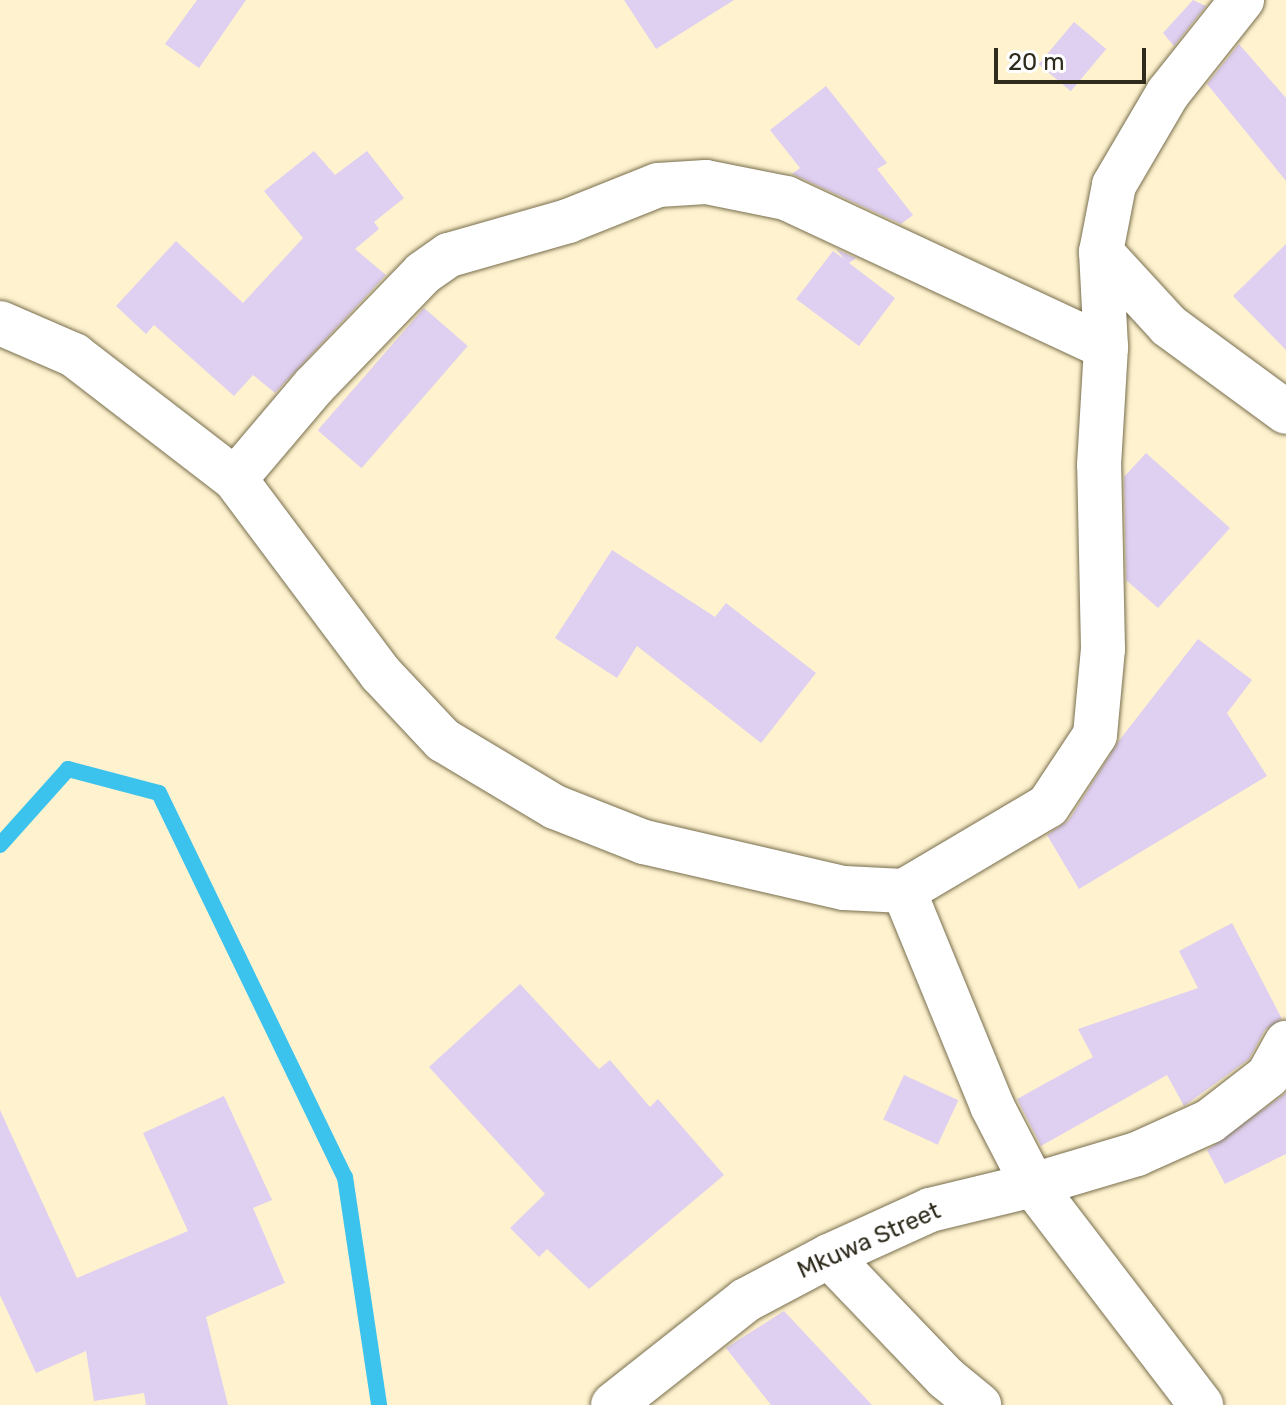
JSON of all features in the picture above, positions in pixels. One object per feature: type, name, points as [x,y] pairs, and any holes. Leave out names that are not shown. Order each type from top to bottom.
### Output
[{"type":"street","points":[[0,323],[74,355],[235,479],[381,674],[443,740],[555,807],[644,842],[844,888],[904,891],[1048,806],[1095,735],[1102,698],[1099,465],[1106,347],[1101,252],[1114,185],[1168,93],[1242,0]]},
{"type":"street","points":[[235,479],[314,386],[423,273],[449,255],[568,221],[658,185],[706,182],[786,198],[1106,347]]},
{"type":"street","points":[[1101,252],[1169,326],[1286,412]]},
{"type":"street","points":[[904,891],[992,1106],[1033,1185],[1201,1405]]},
{"type":"street","name":"Mkuwa Street","points":[[613,1405],[746,1300],[829,1256],[930,1210],[1033,1185],[1137,1154],[1210,1121],[1268,1076],[1286,1043]]},
{"type":"street","points":[[829,1256],[946,1378],[979,1405]]},
{"type":"building","points":[[197,0],[246,0],[199,68],[165,44]]},
{"type":"building","points":[[624,0],[734,0],[656,49]]},
{"type":"building","points":[[1193,0],[1206,6],[1174,46],[1163,33]]},
{"type":"building","points":[[1074,22],[1106,49],[1071,91],[1039,64]]},
{"type":"building","points":[[1239,44],[1286,98],[1286,181],[1207,84]]},
{"type":"building","points":[[826,86],[887,163],[877,169],[913,215],[901,224],[792,174],[800,168],[770,130]]},
{"type":"building","points":[[314,151],[335,175],[367,151],[404,198],[374,222],[379,229],[355,249],[386,275],[275,393],[253,375],[234,396],[154,325],[146,334],[116,306],[176,241],[243,303],[303,238],[264,191]]},
{"type":"building","points":[[1286,244],[1286,350],[1233,296]]},
{"type":"building","points":[[836,249],[856,258],[849,263],[895,298],[859,346],[796,299],[833,251],[844,259]]},
{"type":"building","points":[[424,308],[468,346],[361,468],[318,430]]},
{"type":"building","points":[[1146,453],[1230,528],[1158,608],[1126,580],[1124,477]]},
{"type":"building","points":[[612,550],[715,617],[726,603],[816,673],[761,743],[637,646],[617,678],[555,638]]},
{"type":"building","points":[[1198,639],[1252,680],[1227,713],[1267,776],[1079,889],[1047,835],[1069,820],[1118,742]]},
{"type":"building","points":[[1232,923],[1282,1019],[1265,1030],[1249,1059],[1184,1106],[1167,1075],[1041,1146],[1017,1099],[1093,1057],[1078,1029],[1198,988],[1179,951]]},
{"type":"building","points":[[520,984],[599,1069],[610,1060],[650,1107],[658,1099],[724,1175],[589,1289],[547,1249],[539,1257],[510,1228],[545,1194],[429,1067]]},
{"type":"building","points":[[904,1075],[958,1100],[938,1145],[883,1119]]},
{"type":"building","points":[[1286,1093],[1286,1154],[1225,1184],[1207,1150]]},
{"type":"building","points":[[224,1096],[272,1200],[253,1208],[285,1283],[206,1317],[228,1405],[146,1405],[144,1393],[94,1401],[86,1351],[36,1373],[0,1295],[0,1110],[77,1278],[188,1231],[143,1133]]},
{"type":"building","points":[[784,1311],[872,1405],[771,1405],[726,1348]]},
{"type":"waterway","points":[[0,845],[68,769],[159,793],[345,1177],[379,1405]]}]
